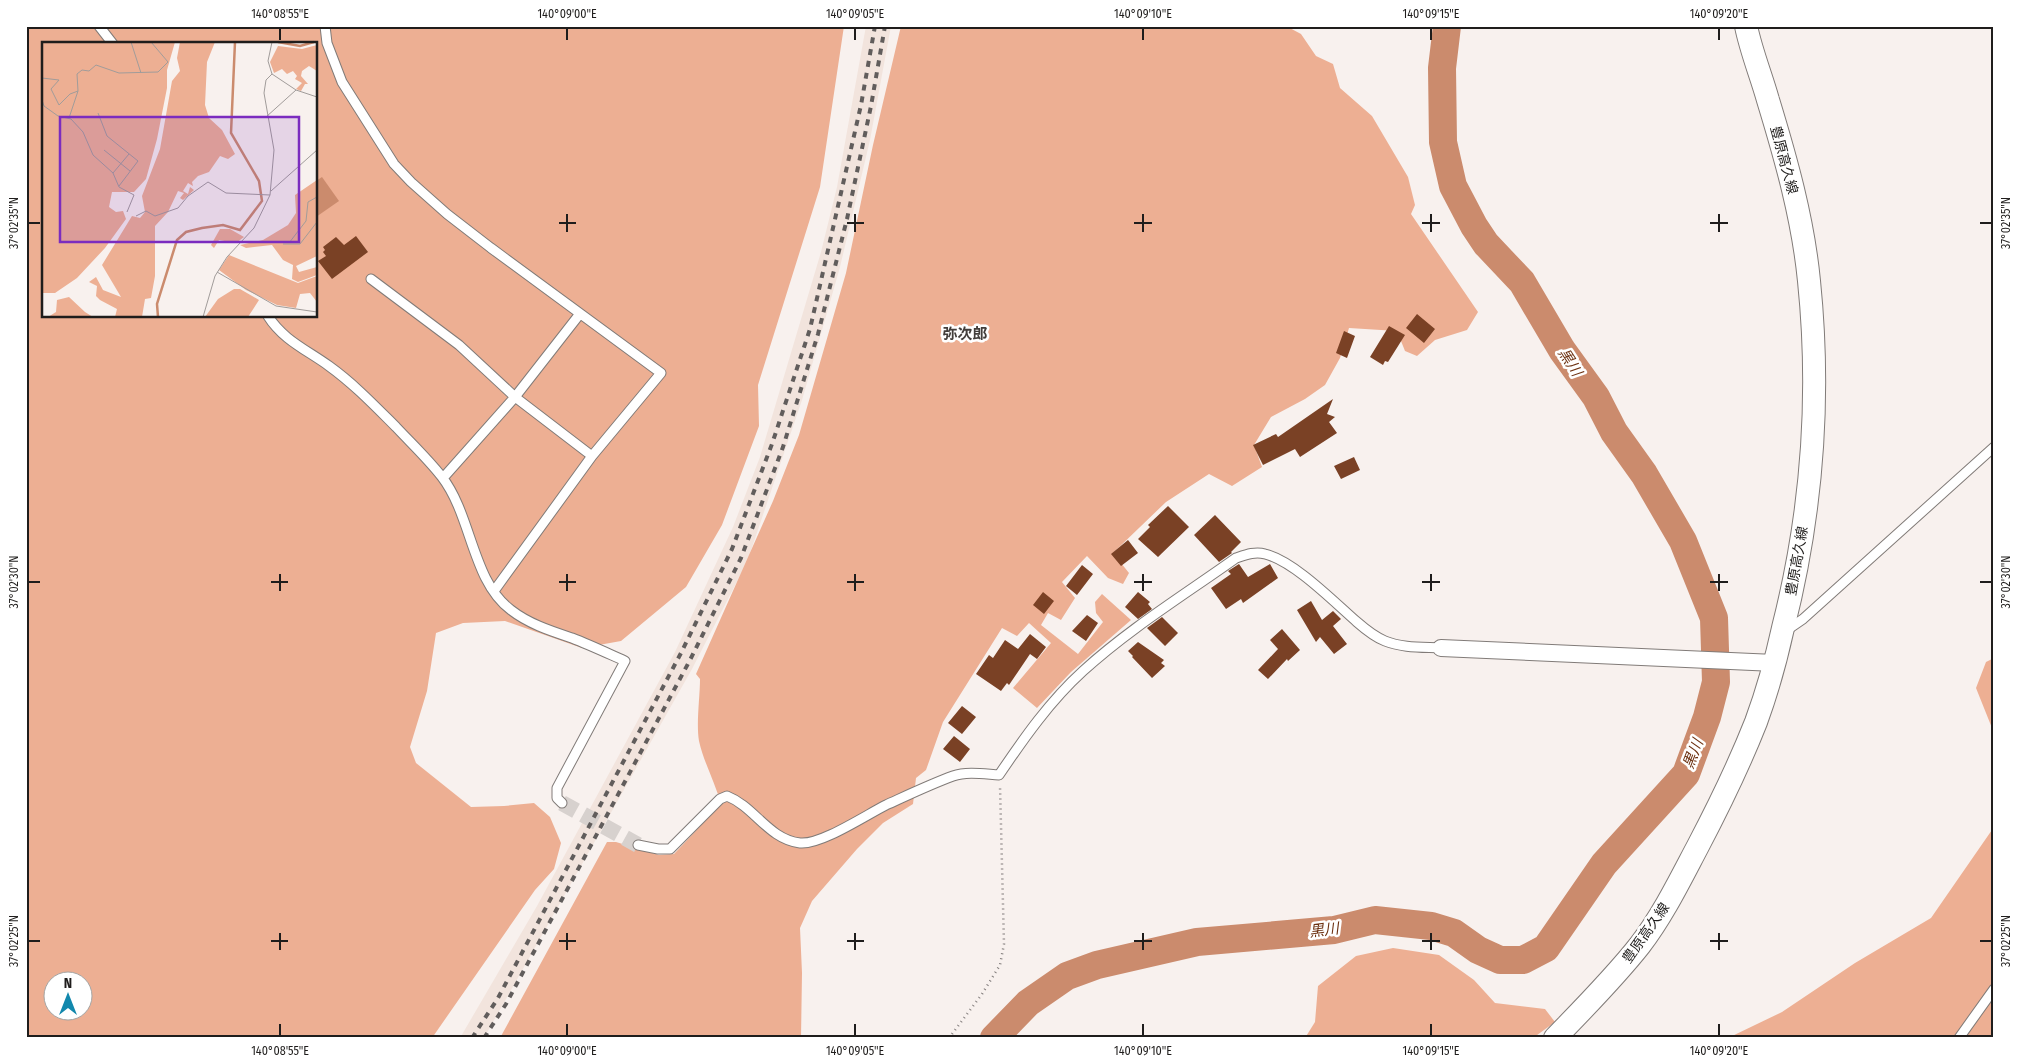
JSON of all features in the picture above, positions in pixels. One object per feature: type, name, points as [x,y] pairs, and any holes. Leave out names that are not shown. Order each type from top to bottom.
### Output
[{"type":"main road","name":"豊原高久線","points":[[1555,1038],[1605,987],[1641,943],[1667,904],[1730,784],[1756,721],[1775,663],[1797,573],[1813,449],[1813,357],[1809,280],[1800,221],[1786,164],[1746,26]]},
{"type":"street","points":[[1441,648],[1775,663]]},
{"type":"lane","points":[[99,26],[111,42]]},
{"type":"lane","points":[[325,26],[327,43],[342,82],[394,164],[411,182],[447,214],[580,315],[661,373],[592,456],[494,591]]},
{"type":"lane","points":[[371,280],[459,345],[515,397],[592,456]]},
{"type":"lane","points":[[443,478],[515,397],[580,315]]},
{"type":"lane","points":[[269,318],[276,328],[296,345],[329,366],[361,392],[443,478],[460,507],[484,575],[509,610],[529,622],[596,647],[625,661],[557,788],[557,798],[562,803]]},
{"type":"lane","points":[[1782,632],[1803,619],[1994,447]]},
{"type":"lane","points":[[638,845],[670,849],[720,799],[727,796],[740,801],[775,834],[801,843],[815,842],[888,804],[954,776],[966,774],[999,775],[1031,729],[1056,698],[1082,672],[1125,636],[1236,558],[1248,554],[1265,554],[1278,559],[1297,571],[1366,630],[1384,641],[1406,646],[1441,648]]},
{"type":"lane","points":[[1959,1038],[1994,989]]},
{"type":"path","points":[[950,1038],[982,994],[1000,965],[1004,944],[999,775]]},
{"type":"shaded area","points":[[26,26],[844,26],[820,187],[758,385],[759,426],[722,525],[686,587],[621,641],[582,648],[505,621],[463,623],[436,633],[427,691],[410,747],[416,763],[471,807],[534,803],[550,817],[561,843],[554,869],[535,890],[432,1038],[26,1038]]},
{"type":"shaded area","points":[[866,26],[891,26],[870,140],[840,267],[802,400],[747,562],[692,669],[484,1038],[460,1038],[537,906],[675,652],[733,527],[760,457],[821,252],[837,187]]},
{"type":"shaded area","points":[[901,26],[1286,26],[1301,34],[1316,56],[1333,64],[1340,88],[1372,116],[1408,177],[1415,205],[1411,214],[1478,312],[1467,330],[1435,340],[1417,356],[1405,351],[1397,331],[1349,328],[1340,358],[1325,385],[1305,399],[1271,417],[1254,445],[1262,467],[1232,486],[1209,474],[1166,502],[1113,553],[1129,573],[1123,584],[1108,578],[1087,556],[1062,582],[1075,598],[1061,620],[1048,613],[1041,625],[1078,654],[1103,622],[1096,613],[1095,602],[1102,594],[1131,620],[1071,672],[1037,708],[1013,688],[1051,643],[1029,623],[1017,636],[1002,628],[943,722],[926,770],[916,778],[913,804],[883,823],[857,849],[812,901],[800,928],[802,973],[801,1038],[500,1038],[607,842],[616,842],[659,855],[674,854],[721,804],[699,741],[700,679],[696,674],[773,501],[799,435],[846,273]]},
{"type":"shaded area","points":[[322,177],[339,201],[318,216],[318,180]]},
{"type":"shaded area","points":[[1994,658],[1994,733],[1976,688],[1986,662]]},
{"type":"shaded area","points":[[1994,827],[1994,1038],[1728,1038],[1782,1012],[1855,963],[1931,918]]},
{"type":"shaded area","points":[[1393,948],[1439,955],[1474,980],[1495,1003],[1545,1009],[1555,1022],[1533,1038],[1305,1038],[1315,1022],[1318,986],[1356,956]]},
{"type":"building","points":[[356,236],[368,252],[332,279],[318,261],[326,256],[323,252],[325,250],[323,247],[336,237],[344,245]]},
{"type":"building","points":[[1417,314],[1435,329],[1424,343],[1406,328]]},
{"type":"building","points":[[1389,326],[1405,335],[1388,362],[1385,361],[1383,365],[1370,357]]},
{"type":"building","points":[[1344,331],[1355,336],[1347,358],[1336,353]]},
{"type":"building","points":[[1333,399],[1327,414],[1335,417],[1329,422],[1337,433],[1300,457],[1295,449],[1263,465],[1253,445],[1276,434],[1278,437]]},
{"type":"building","points":[[1354,457],[1360,470],[1341,479],[1334,466]]},
{"type":"building","points":[[1168,506],[1189,527],[1158,557],[1138,539],[1150,527],[1148,525]]},
{"type":"building","points":[[1215,515],[1241,542],[1232,553],[1219,562],[1194,535]]},
{"type":"building","points":[[1128,540],[1138,553],[1121,566],[1111,554]]},
{"type":"building","points":[[1239,564],[1248,577],[1270,564],[1278,578],[1243,603],[1241,599],[1226,609],[1211,588],[1231,574],[1228,571]]},
{"type":"building","points":[[1082,565],[1093,574],[1077,595],[1066,586]]},
{"type":"building","points":[[1043,592],[1054,601],[1044,614],[1033,605]]},
{"type":"building","points":[[1138,592],[1150,602],[1148,604],[1152,609],[1138,619],[1125,607]]},
{"type":"building","points":[[1311,601],[1322,620],[1333,611],[1341,619],[1333,626],[1347,644],[1334,654],[1320,637],[1316,642],[1297,610]]},
{"type":"building","points":[[1087,615],[1098,623],[1086,641],[1072,631]]},
{"type":"building","points":[[1162,617],[1178,633],[1165,646],[1147,628]]},
{"type":"building","points":[[1282,629],[1300,650],[1288,661],[1287,659],[1268,679],[1258,670],[1278,649],[1270,640]]},
{"type":"building","points":[[1030,634],[1046,647],[1037,659],[1030,654],[1009,685],[1007,683],[1001,691],[976,674],[989,655],[993,658],[1005,640],[1018,649]]},
{"type":"building","points":[[1138,642],[1164,660],[1161,663],[1165,666],[1152,678],[1128,651]]},
{"type":"building","points":[[962,706],[976,717],[962,734],[948,723]]},
{"type":"building","points":[[954,736],[970,749],[960,762],[943,749]]},
{"type":"waterway","name":"黒川","points":[[994,1038],[1028,1003],[1067,976],[1097,965],[1197,942],[1334,930],[1375,920],[1431,926],[1454,933],[1478,950],[1500,960],[1523,960],[1546,948],[1604,864],[1686,774],[1707,717],[1716,682],[1714,618],[1683,541],[1644,474],[1614,432],[1596,397],[1562,350],[1522,282],[1486,244],[1474,226],[1453,186],[1443,142],[1442,68],[1447,26]]},
{"type":"tunnel","points":[[562,803],[638,845]]},
{"type":"railway","points":[[472,1038],[498,998],[681,653],[732,549],[772,444],[810,329],[861,105],[875,26]]},
{"type":"railway","points":[[484,1038],[506,1004],[690,660],[741,558],[783,447],[818,334],[847,219],[871,106],[885,26]]},
{"type":"district","name":"弥次郎","points":[[965,334]]}]
